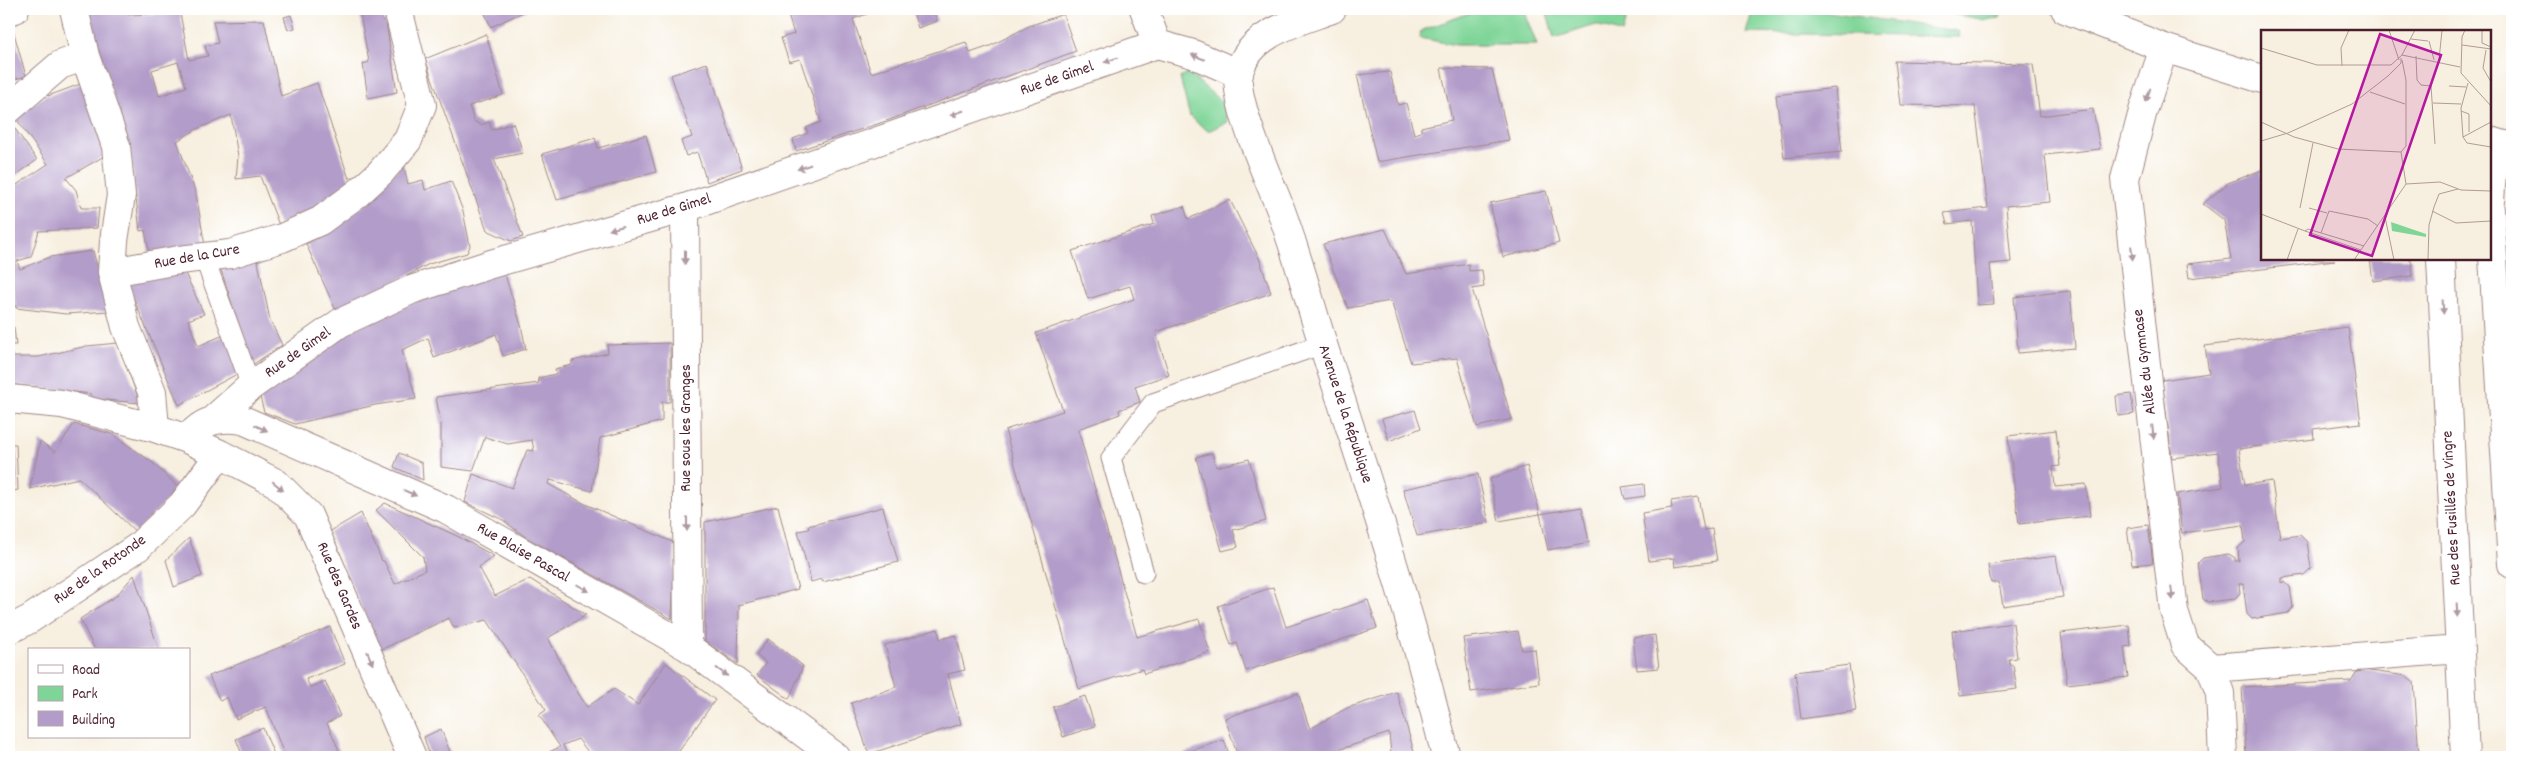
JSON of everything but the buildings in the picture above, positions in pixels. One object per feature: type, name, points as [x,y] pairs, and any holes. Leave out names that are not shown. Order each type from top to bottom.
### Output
[{"type":"street","points":[[9,11],[16,9]]},
{"type":"street","points":[[74,9],[88,67],[116,146],[121,195],[114,241],[112,272],[126,327],[152,392],[155,428]]},
{"type":"street","name":"Rue de la Cure","points":[[112,272],[239,251],[282,238],[320,221],[358,193],[381,172],[408,140],[422,105],[398,9]]},
{"type":"street","points":[[1144,9],[1157,44],[1193,54],[1239,74],[1247,54],[1263,38],[1280,29],[1332,9]]},
{"type":"street","points":[[2077,11],[2164,48],[2261,79]]},
{"type":"street","name":"Rue de Gimel","points":[[215,418],[252,386],[340,323],[411,290],[490,264],[685,208],[1157,44]]},
{"type":"street","name":"Allée du Gymnase","points":[[2164,48],[2143,111],[2125,179],[2174,611],[2185,645],[2211,668],[2220,692],[2223,757]]},
{"type":"street","points":[[9,109],[60,65],[88,67]]},
{"type":"street","name":"Avenue de la République","points":[[1239,74],[1242,105],[1284,219],[1424,668],[1446,757]]},
{"type":"street","points":[[2491,195],[2499,143]]},
{"type":"street","name":"Rue sous les Granges","points":[[685,208],[688,647]]},
{"type":"street","points":[[2491,225],[2512,564]]},
{"type":"street","name":"Rue des Fusillés de Vingre","points":[[2441,260],[2465,757]]},
{"type":"street","name":"Rue des Gardes","points":[[9,399],[62,404],[155,428],[187,439],[276,483],[308,515],[412,757]]},
{"type":"street","name":"Rue Blaise Pascal","points":[[215,418],[228,417],[243,420],[446,510],[688,647],[836,757]]},
{"type":"street","points":[[187,439],[196,427],[215,418]]},
{"type":"street","name":"Rue de la Rotonde","points":[[9,630],[30,619],[138,548],[182,505],[220,454]]},
{"type":"street","points":[[2211,668],[2460,648]]},
{"type":"lane","points":[[204,257],[252,386]]},
{"type":"lane","points":[[1144,573],[1111,458],[1153,403],[1323,344]]},
{"type":"green space","points":[[1480,9],[1523,9],[1537,45],[1456,45],[1420,38],[1419,33],[1423,30]]},
{"type":"green space","points":[[1546,9],[1629,9],[1622,33],[1596,25],[1554,38]]},
{"type":"green space","points":[[1753,9],[1821,9],[1828,12],[1958,31],[1960,37],[1746,33]]},
{"type":"green space","points":[[1923,9],[2003,9],[2000,18],[1986,20]]},
{"type":"green space","points":[[1187,72],[1222,102],[1228,122],[1208,131],[1190,117],[1180,78]]}]
